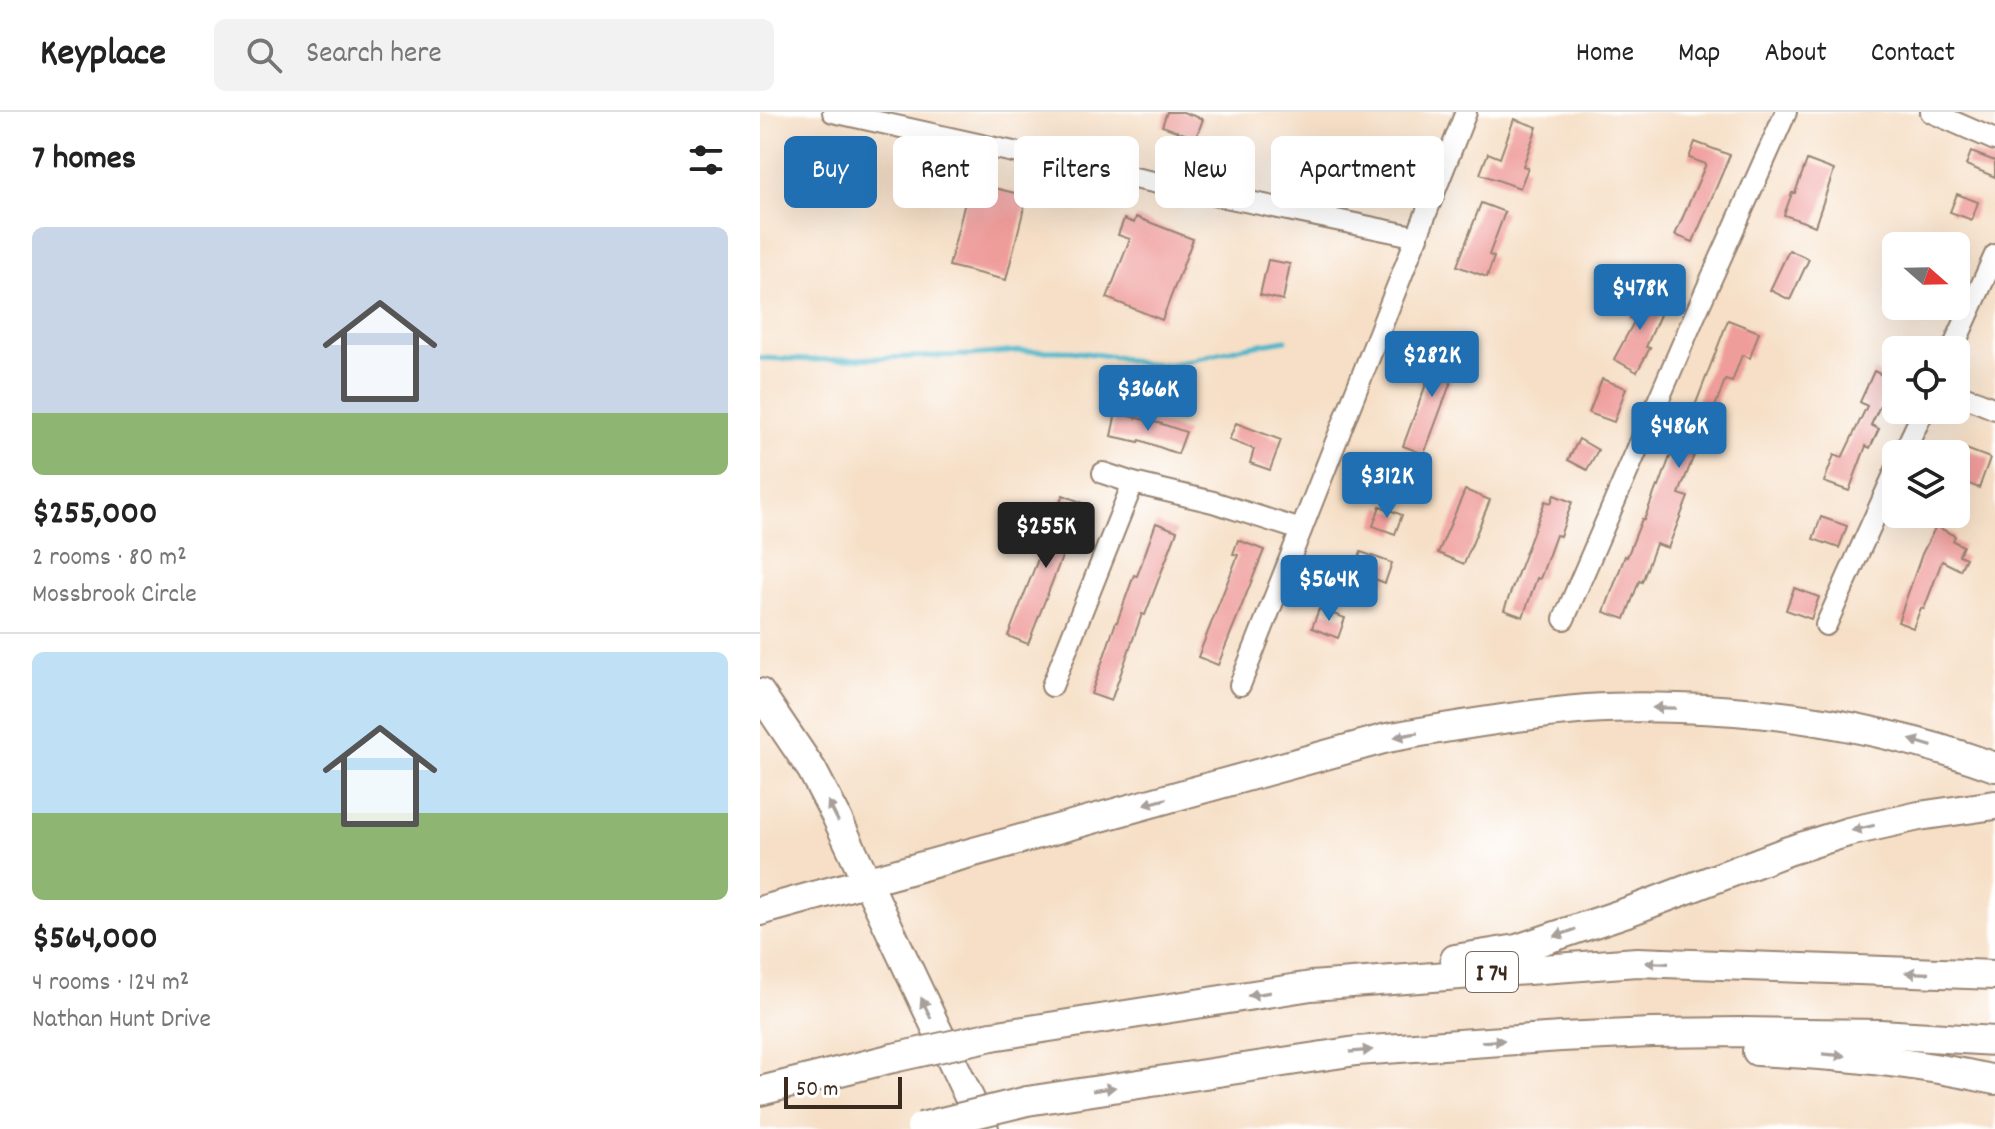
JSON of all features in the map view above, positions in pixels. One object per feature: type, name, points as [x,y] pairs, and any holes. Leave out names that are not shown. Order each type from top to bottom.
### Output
[{"type":"highway","points":[[760,693],[812,770],[984,1129]]},
{"type":"highway","points":[[760,911],[1387,738],[1589,709],[1727,710],[1786,716],[1899,737],[1995,767]]},
{"type":"highway","points":[[1311,986],[1517,949],[1848,832],[1919,816],[1995,805]]},
{"type":"highway","name":"I 74","points":[[760,1091],[992,1036],[1311,986],[1637,962],[1995,975]]},
{"type":"highway","points":[[918,1128],[1027,1101],[1356,1051],[1651,1033],[1880,1034],[1995,1041]]},
{"type":"highway","points":[[1561,1037],[1626,1046],[1831,1054],[1905,1063],[1995,1080]]},
{"type":"street","points":[[833,112],[1418,237]]},
{"type":"street","points":[[1240,685],[1466,112]]},
{"type":"street","points":[[1564,619],[1786,112]]},
{"type":"street","points":[[1931,112],[1995,140]]},
{"type":"street","points":[[1958,336],[1995,255]]},
{"type":"street","points":[[1970,399],[1995,409]]},
{"type":"street","points":[[1103,473],[1213,502],[1301,530]]},
{"type":"street","points":[[1052,686],[1133,483]]},
{"type":"street","points":[[1826,625],[1882,501]]},
{"type":"building","points":[[1167,112],[1183,112],[1203,119],[1197,136],[1162,126]]},
{"type":"building","points":[[1514,119],[1537,127],[1523,166],[1528,168],[1520,188],[1480,174],[1488,153],[1500,158]]},
{"type":"building","points":[[1695,142],[1730,155],[1693,242],[1675,235],[1706,164],[1689,158]]},
{"type":"building","points":[[1971,152],[1995,161],[1995,177],[1966,165]]},
{"type":"building","points":[[1807,160],[1834,170],[1815,226],[1784,215]]},
{"type":"building","points":[[998,189],[1014,193],[1014,208],[1024,208],[1006,280],[949,266],[964,208],[998,208]]},
{"type":"building","points":[[1957,194],[1978,202],[1972,220],[1950,212]]},
{"type":"building","points":[[1481,203],[1505,212],[1489,255],[1494,257],[1487,277],[1457,266]]},
{"type":"building","points":[[1136,217],[1193,239],[1162,320],[1107,298],[1130,239],[1118,235],[1124,219],[1134,223]]},
{"type":"building","points":[[1789,250],[1809,259],[1790,300],[1770,290]]},
{"type":"building","points":[[1268,260],[1290,264],[1283,300],[1260,295]]},
{"type":"building","points":[[1640,293],[1665,303],[1646,347],[1650,348],[1637,372],[1614,359],[1635,320],[1630,318]]},
{"type":"building","points":[[1728,320],[1759,332],[1750,358],[1742,355],[1732,382],[1725,380],[1710,414],[1679,494],[1688,497],[1668,548],[1656,544],[1625,619],[1604,612],[1625,556],[1659,487],[1672,451],[1675,452],[1685,423],[1688,424]]},
{"type":"building","points":[[1441,344],[1462,352],[1424,454],[1403,446]]},
{"type":"building","points":[[1874,371],[1882,375],[1882,401],[1871,425],[1879,429],[1870,448],[1866,446],[1849,491],[1824,482],[1834,455],[1842,458],[1867,406],[1860,402]]},
{"type":"building","points":[[1602,379],[1626,388],[1614,422],[1589,413]]},
{"type":"building","points":[[1116,413],[1186,432],[1178,454],[1140,440],[1111,436]]},
{"type":"building","points":[[1236,423],[1281,440],[1270,470],[1250,463],[1254,449],[1229,440]]},
{"type":"building","points":[[1579,439],[1598,450],[1587,470],[1568,460]]},
{"type":"building","points":[[1970,450],[1990,458],[1979,488],[1970,484]]},
{"type":"building","points":[[1465,490],[1490,500],[1464,564],[1438,553]]},
{"type":"building","points":[[1063,495],[1083,503],[1028,644],[1008,636]]},
{"type":"building","points":[[1554,495],[1572,502],[1560,536],[1556,535],[1540,579],[1537,578],[1523,617],[1504,610],[1545,501],[1551,503]]},
{"type":"building","points":[[1380,506],[1402,515],[1395,534],[1373,526]]},
{"type":"building","points":[[1821,517],[1847,526],[1839,548],[1813,539]]},
{"type":"building","points":[[1156,523],[1177,531],[1145,615],[1142,614],[1111,701],[1091,694]]},
{"type":"building","points":[[1935,528],[1940,528],[1955,536],[1953,541],[1963,546],[1959,555],[1966,558],[1960,570],[1942,561],[1924,609],[1921,608],[1913,628],[1898,622],[1922,554]]},
{"type":"building","points":[[1238,540],[1264,550],[1218,665],[1198,657],[1238,555],[1233,554]]},
{"type":"building","points":[[1361,552],[1392,563],[1385,583],[1354,571]]},
{"type":"building","points":[[1794,588],[1819,597],[1811,619],[1786,610]]},
{"type":"building","points":[[1319,609],[1345,618],[1338,638],[1312,628]]},
{"type":"waterway","points":[[760,358],[815,360],[1070,351],[1143,364],[1171,365],[1286,340]]}]
